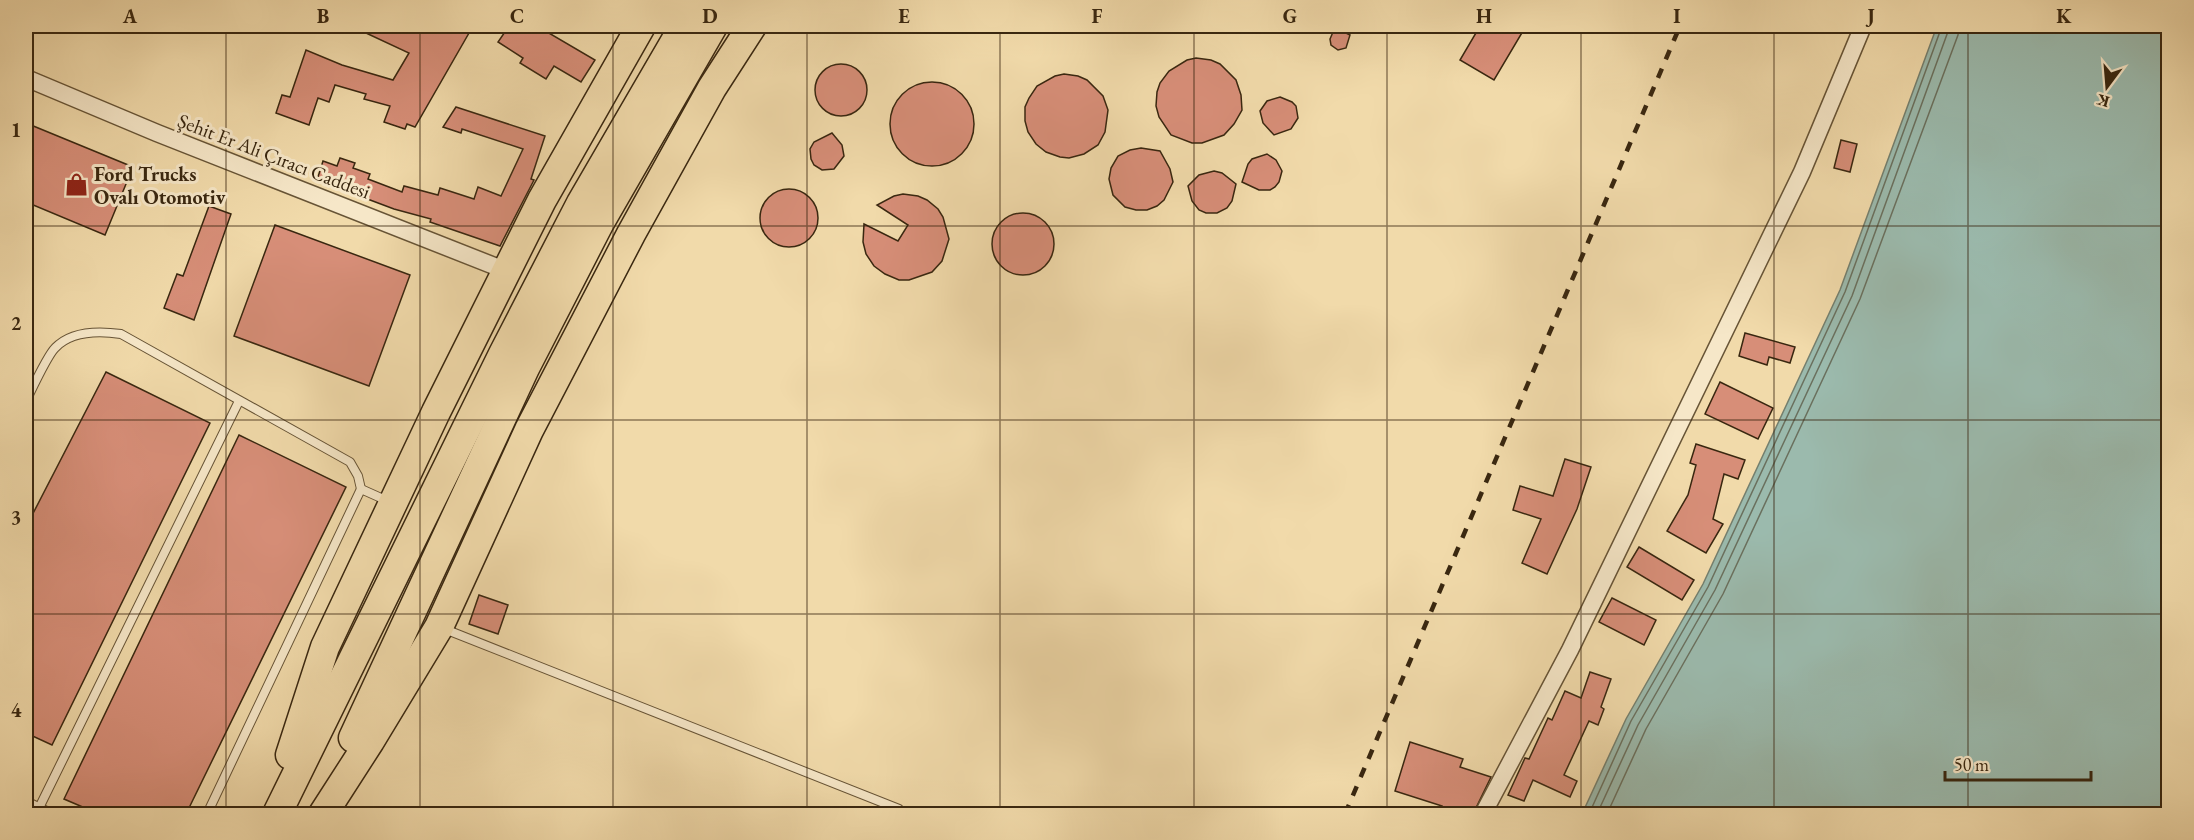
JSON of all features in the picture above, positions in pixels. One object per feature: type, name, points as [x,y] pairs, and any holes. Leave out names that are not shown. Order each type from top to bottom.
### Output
[{"type":"highway","points":[[271,814],[325,647],[436,412],[542,200],[641,26]]},
{"type":"highway","points":[[318,814],[581,203],[684,26]]},
{"type":"highway","points":[[277,814],[514,361],[599,224],[713,26]]},
{"type":"highway","points":[[323,814],[439,627],[534,419],[654,192],[712,88],[752,26]]},
{"type":"street","points":[[1484,814],[1570,650],[1802,172],[1863,26]]},
{"type":"street","name":"Şehit Er Ali Çıracı Caddesi","points":[[26,78],[157,133],[507,271]]},
{"type":"lane","points":[[26,401],[54,348],[76,336],[99,332],[122,334],[350,462],[358,476],[361,489],[207,814]]},
{"type":"lane","points":[[39,808],[239,401]]},
{"type":"lane","points":[[361,489],[393,503]]},
{"type":"lane","points":[[439,627],[899,809],[904,814]]},
{"type":"lane","points":[[26,801],[53,814]]},
{"type":"water","points":[[1937,26],[2168,26],[2168,814],[1582,814],[1626,719],[1703,584],[1840,290]]},
{"type":"building","points":[[351,26],[473,26],[415,127],[407,124],[405,129],[384,122],[390,106],[364,99],[366,94],[335,85],[329,102],[318,98],[309,125],[276,113],[282,95],[290,97],[306,50],[342,65],[393,80],[409,53]]},
{"type":"building","points":[[509,26],[537,26],[595,60],[581,82],[554,66],[546,79],[520,63],[523,58],[498,42]]},
{"type":"building","points":[[1480,26],[1526,26],[1494,80],[1460,60]]},
{"type":"building","points":[[1340,30],[1350,35],[1346,48],[1338,50],[1331,45],[1330,39],[1333,32]]},
{"type":"building","points":[[1196,58],[1220,64],[1236,80],[1241,95],[1242,110],[1234,124],[1224,135],[1202,143],[1192,143],[1171,135],[1159,117],[1156,106],[1160,83],[1169,71],[1187,60]]},
{"type":"building","points":[[841,64],[851,66],[859,72],[865,80],[867,90],[865,100],[859,108],[851,114],[841,116],[831,114],[823,108],[817,100],[815,90],[817,80],[823,72],[831,66]]},
{"type":"building","points":[[1064,74],[1087,80],[1103,96],[1108,110],[1105,132],[1098,145],[1084,154],[1069,158],[1046,152],[1036,144],[1028,132],[1025,121],[1025,107],[1037,86],[1055,76]]},
{"type":"building","points":[[932,82],[948,85],[962,94],[971,108],[974,124],[971,140],[962,154],[948,163],[932,166],[916,163],[902,154],[893,140],[890,124],[893,108],[902,94],[916,85]]},
{"type":"building","points":[[1280,97],[1296,106],[1298,118],[1291,129],[1274,135],[1263,123],[1260,111],[1267,101]]},
{"type":"building","points":[[456,107],[545,136],[531,179],[534,180],[500,246],[430,222],[431,219],[394,209],[317,180],[323,161],[337,166],[340,158],[355,163],[353,168],[370,174],[368,179],[402,192],[404,186],[438,195],[440,188],[474,199],[478,187],[501,196],[523,149],[462,129],[461,133],[443,127]]},
{"type":"building","name":"Ford Trucks Ovalı Otomotiv","points":[[26,123],[133,167],[105,235],[26,202]]},
{"type":"building","points":[[832,133],[842,145],[844,156],[834,169],[822,170],[814,165],[810,149],[814,142]]},
{"type":"building","points":[[1841,140],[1857,144],[1850,172],[1834,168]]},
{"type":"building","points":[[1141,148],[1160,151],[1170,169],[1173,182],[1164,200],[1147,210],[1125,207],[1113,195],[1109,179],[1111,168],[1118,156]]},
{"type":"building","points":[[1267,154],[1276,160],[1282,171],[1275,187],[1270,190],[1259,190],[1242,182],[1252,159]]},
{"type":"building","points":[[1214,171],[1222,173],[1236,184],[1232,201],[1227,208],[1217,213],[1206,213],[1199,210],[1192,201],[1188,186],[1199,175]]},
{"type":"building","points":[[789,189],[800,191],[813,202],[818,218],[816,229],[805,242],[789,247],[778,245],[765,234],[760,218],[762,207],[773,194]]},
{"type":"building","points":[[903,194],[918,196],[938,209],[943,217],[949,239],[942,261],[932,272],[909,280],[899,280],[874,266],[866,254],[863,242],[864,224],[898,241],[908,225],[877,205]]},
{"type":"building","points":[[209,206],[231,214],[194,320],[164,308],[177,274],[183,276]]},
{"type":"building","points":[[1023,213],[1045,222],[1054,244],[1045,266],[1023,275],[1001,266],[992,244],[1001,222]]},
{"type":"building","points":[[275,225],[410,275],[369,386],[234,336]]},
{"type":"building","points":[[1745,333],[1795,347],[1790,363],[1769,357],[1767,365],[1739,356]]},
{"type":"building","points":[[106,372],[210,423],[52,745],[26,733],[26,527]]},
{"type":"building","points":[[1720,382],[1773,408],[1758,439],[1705,414]]},
{"type":"building","points":[[239,435],[346,487],[186,814],[99,814],[64,799]]},
{"type":"building","points":[[1696,444],[1745,460],[1738,479],[1724,474],[1713,519],[1723,524],[1706,553],[1667,531],[1688,495],[1696,465],[1690,463]]},
{"type":"building","points":[[1565,459],[1591,467],[1577,509],[1547,574],[1522,563],[1541,519],[1513,510],[1520,486],[1553,496]]},
{"type":"building","points":[[1639,547],[1694,580],[1682,600],[1627,567]]},
{"type":"building","points":[[479,595],[508,605],[498,634],[469,624]]},
{"type":"building","points":[[1612,598],[1656,620],[1644,645],[1599,622]]},
{"type":"building","points":[[1590,672],[1611,679],[1601,707],[1604,709],[1598,725],[1589,721],[1564,775],[1577,781],[1570,797],[1533,780],[1524,801],[1508,795],[1525,758],[1529,759],[1548,718],[1552,720],[1565,691],[1581,698]]},
{"type":"building","points":[[1410,742],[1463,759],[1460,767],[1491,777],[1473,814],[1439,814],[1442,806],[1395,791]]},
{"type":"railway","points":[[1345,814],[1680,26]]},
{"type":"place","name":"Ford Trucks Ovalı Otomotiv","points":[[76,185]]}]
